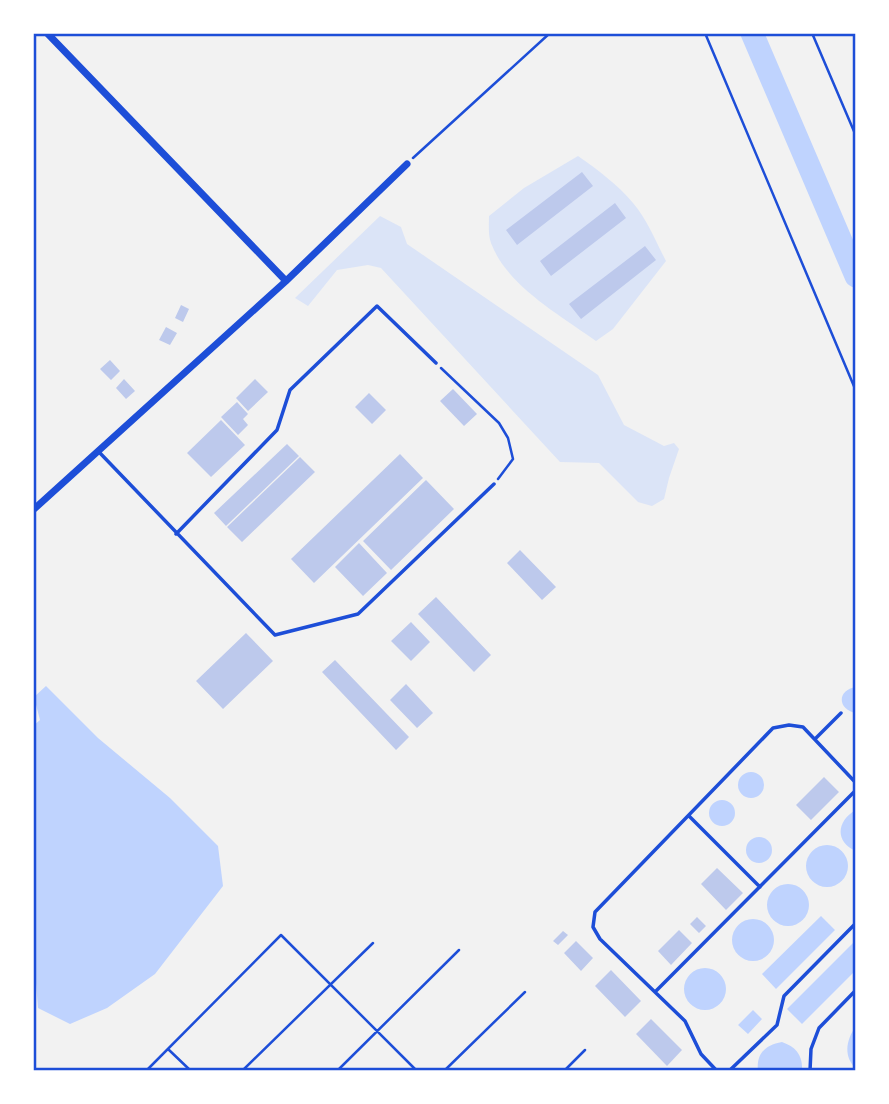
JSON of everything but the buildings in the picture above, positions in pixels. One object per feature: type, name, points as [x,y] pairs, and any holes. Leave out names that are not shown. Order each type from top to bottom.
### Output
[{"type":"street","points":[[47,33],[286,281]]},
{"type":"street","points":[[33,510],[286,281],[407,164]]},
{"type":"lane","points":[[176,534],[277,430],[290,390],[377,306],[436,363]]},
{"type":"lane","points":[[99,452],[275,635],[358,614],[494,484]]},
{"type":"lane","points":[[815,739],[841,713]]},
{"type":"lane","points":[[717,1071],[701,1055],[685,1021],[600,939],[593,927],[595,912],[773,728],[789,725],[803,727],[856,783]]},
{"type":"lane","points":[[655,992],[856,790]]},
{"type":"lane","points":[[689,816],[760,887]]},
{"type":"lane","points":[[729,1071],[777,1025],[784,996],[854,925]]},
{"type":"lane","points":[[810,1071],[811,1049],[819,1028],[856,990]]},
{"type":"path","points":[[407,164],[550,33]]},
{"type":"path","points":[[705,33],[856,391]]},
{"type":"path","points":[[812,33],[856,136]]},
{"type":"path","points":[[436,363],[499,423],[508,438],[513,459],[494,484]]},
{"type":"path","points":[[146,1071],[281,935],[417,1071]]},
{"type":"path","points":[[242,1071],[373,943]]},
{"type":"path","points":[[337,1071],[459,950]]},
{"type":"path","points":[[444,1071],[525,992]]},
{"type":"path","points":[[168,1049],[191,1071]]},
{"type":"path","points":[[564,1071],[586,1050]]},
{"type":"shaded area","points":[[578,156],[607,178],[633,203],[647,223],[666,261],[613,329],[596,341],[551,310],[509,273],[491,243],[489,233],[489,216],[524,188]]},
{"type":"shaded area","points":[[380,216],[401,227],[407,244],[598,375],[624,425],[664,446],[674,443],[679,449],[664,499],[652,506],[638,502],[599,463],[560,462],[381,268],[368,265],[337,270],[308,306],[295,298]]},
{"type":"water","points":[[46,686],[98,738],[170,798],[218,846],[223,886],[155,974],[107,1008],[70,1024],[38,1008],[36,983],[33,980],[33,726],[40,720],[34,697]]},
{"type":"water","points":[[856,687],[856,713],[845,708],[842,700],[845,692]]},
{"type":"water","points":[[751,772],[760,776],[764,785],[760,794],[751,798],[742,794],[738,785],[742,776]]},
{"type":"water","points":[[722,800],[731,804],[735,813],[731,822],[722,826],[713,822],[709,813],[713,804]]},
{"type":"water","points":[[856,810],[856,851],[844,842],[841,831],[845,819]]},
{"type":"water","points":[[759,837],[768,841],[772,850],[768,859],[759,863],[750,859],[746,850],[750,841]]},
{"type":"water","points":[[827,845],[842,851],[848,866],[842,881],[827,887],[812,881],[806,866],[812,851]]},
{"type":"water","points":[[788,884],[803,890],[809,905],[803,920],[788,926],[773,920],[767,905],[773,890]]},
{"type":"water","points":[[821,916],[835,930],[776,989],[762,974]]},
{"type":"water","points":[[753,919],[768,925],[774,940],[768,955],[753,961],[738,955],[732,940],[738,925]]},
{"type":"water","points":[[856,940],[856,970],[802,1024],[787,1009]]},
{"type":"water","points":[[705,968],[720,974],[726,989],[720,1004],[705,1010],[690,1004],[684,989],[690,974]]},
{"type":"water","points":[[753,1010],[762,1019],[748,1034],[738,1025]]},
{"type":"water","points":[[856,1026],[856,1069],[849,1059],[847,1048]]},
{"type":"water","points":[[782,1042],[798,1052],[802,1071],[758,1071],[763,1051]]},
{"type":"waterway","points":[[752,33],[856,276]]}]
